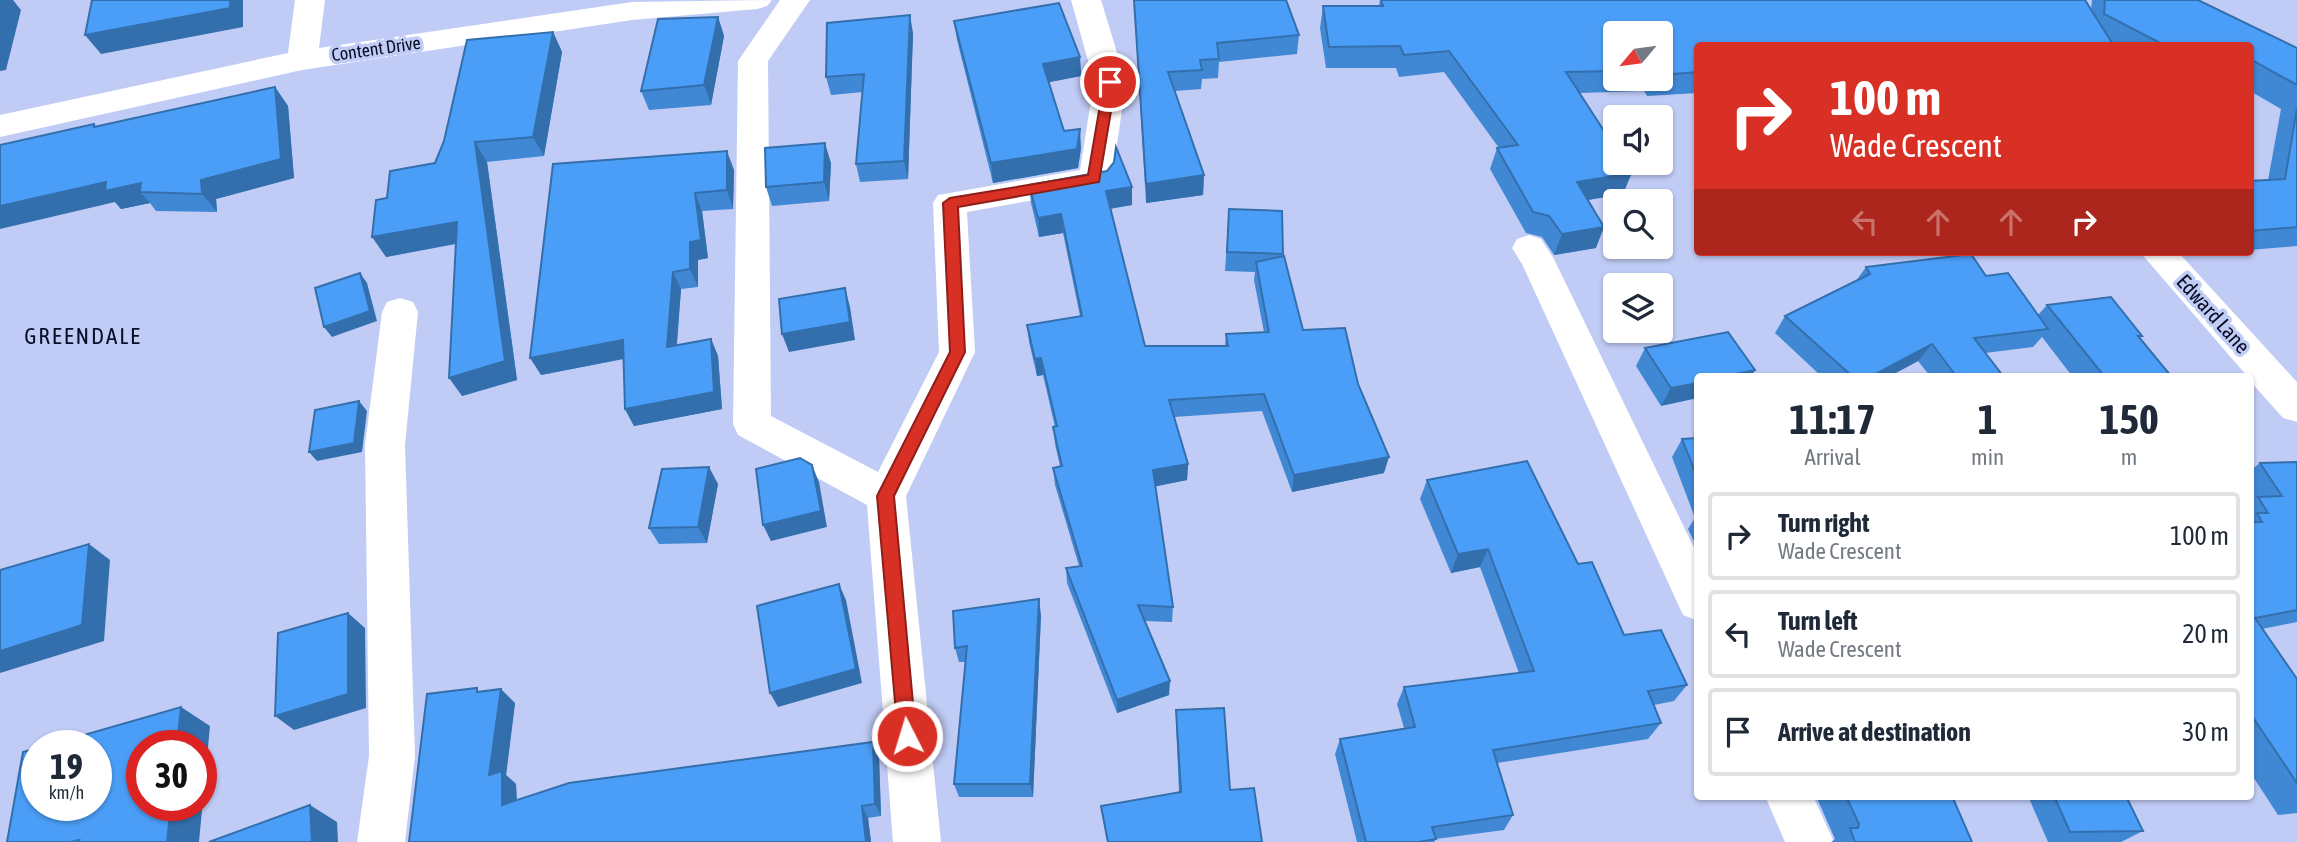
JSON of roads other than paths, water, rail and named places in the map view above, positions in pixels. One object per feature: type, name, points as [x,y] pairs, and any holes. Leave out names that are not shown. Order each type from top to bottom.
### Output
[{"type":"street","points":[[302,60],[310,0]]},
{"type":"street","name":"Content Drive","points":[[0,126],[302,60],[632,11],[757,0]]},
{"type":"street","points":[[795,0],[753,61],[752,424],[886,496]]},
{"type":"street","points":[[917,842],[886,496],[957,352],[950,203],[1095,179],[1110,82],[1086,0]]},
{"type":"street","points":[[1529,248],[1537,259],[1694,593]]},
{"type":"street","name":"Edward Lane","points":[[2161,256],[2297,407]]},
{"type":"street","points":[[381,842],[392,756],[385,445],[400,312]]},
{"type":"street","points":[[1790,800],[1810,842]]},
{"type":"district","name":"GREENDALE","points":[[83,336]]}]
